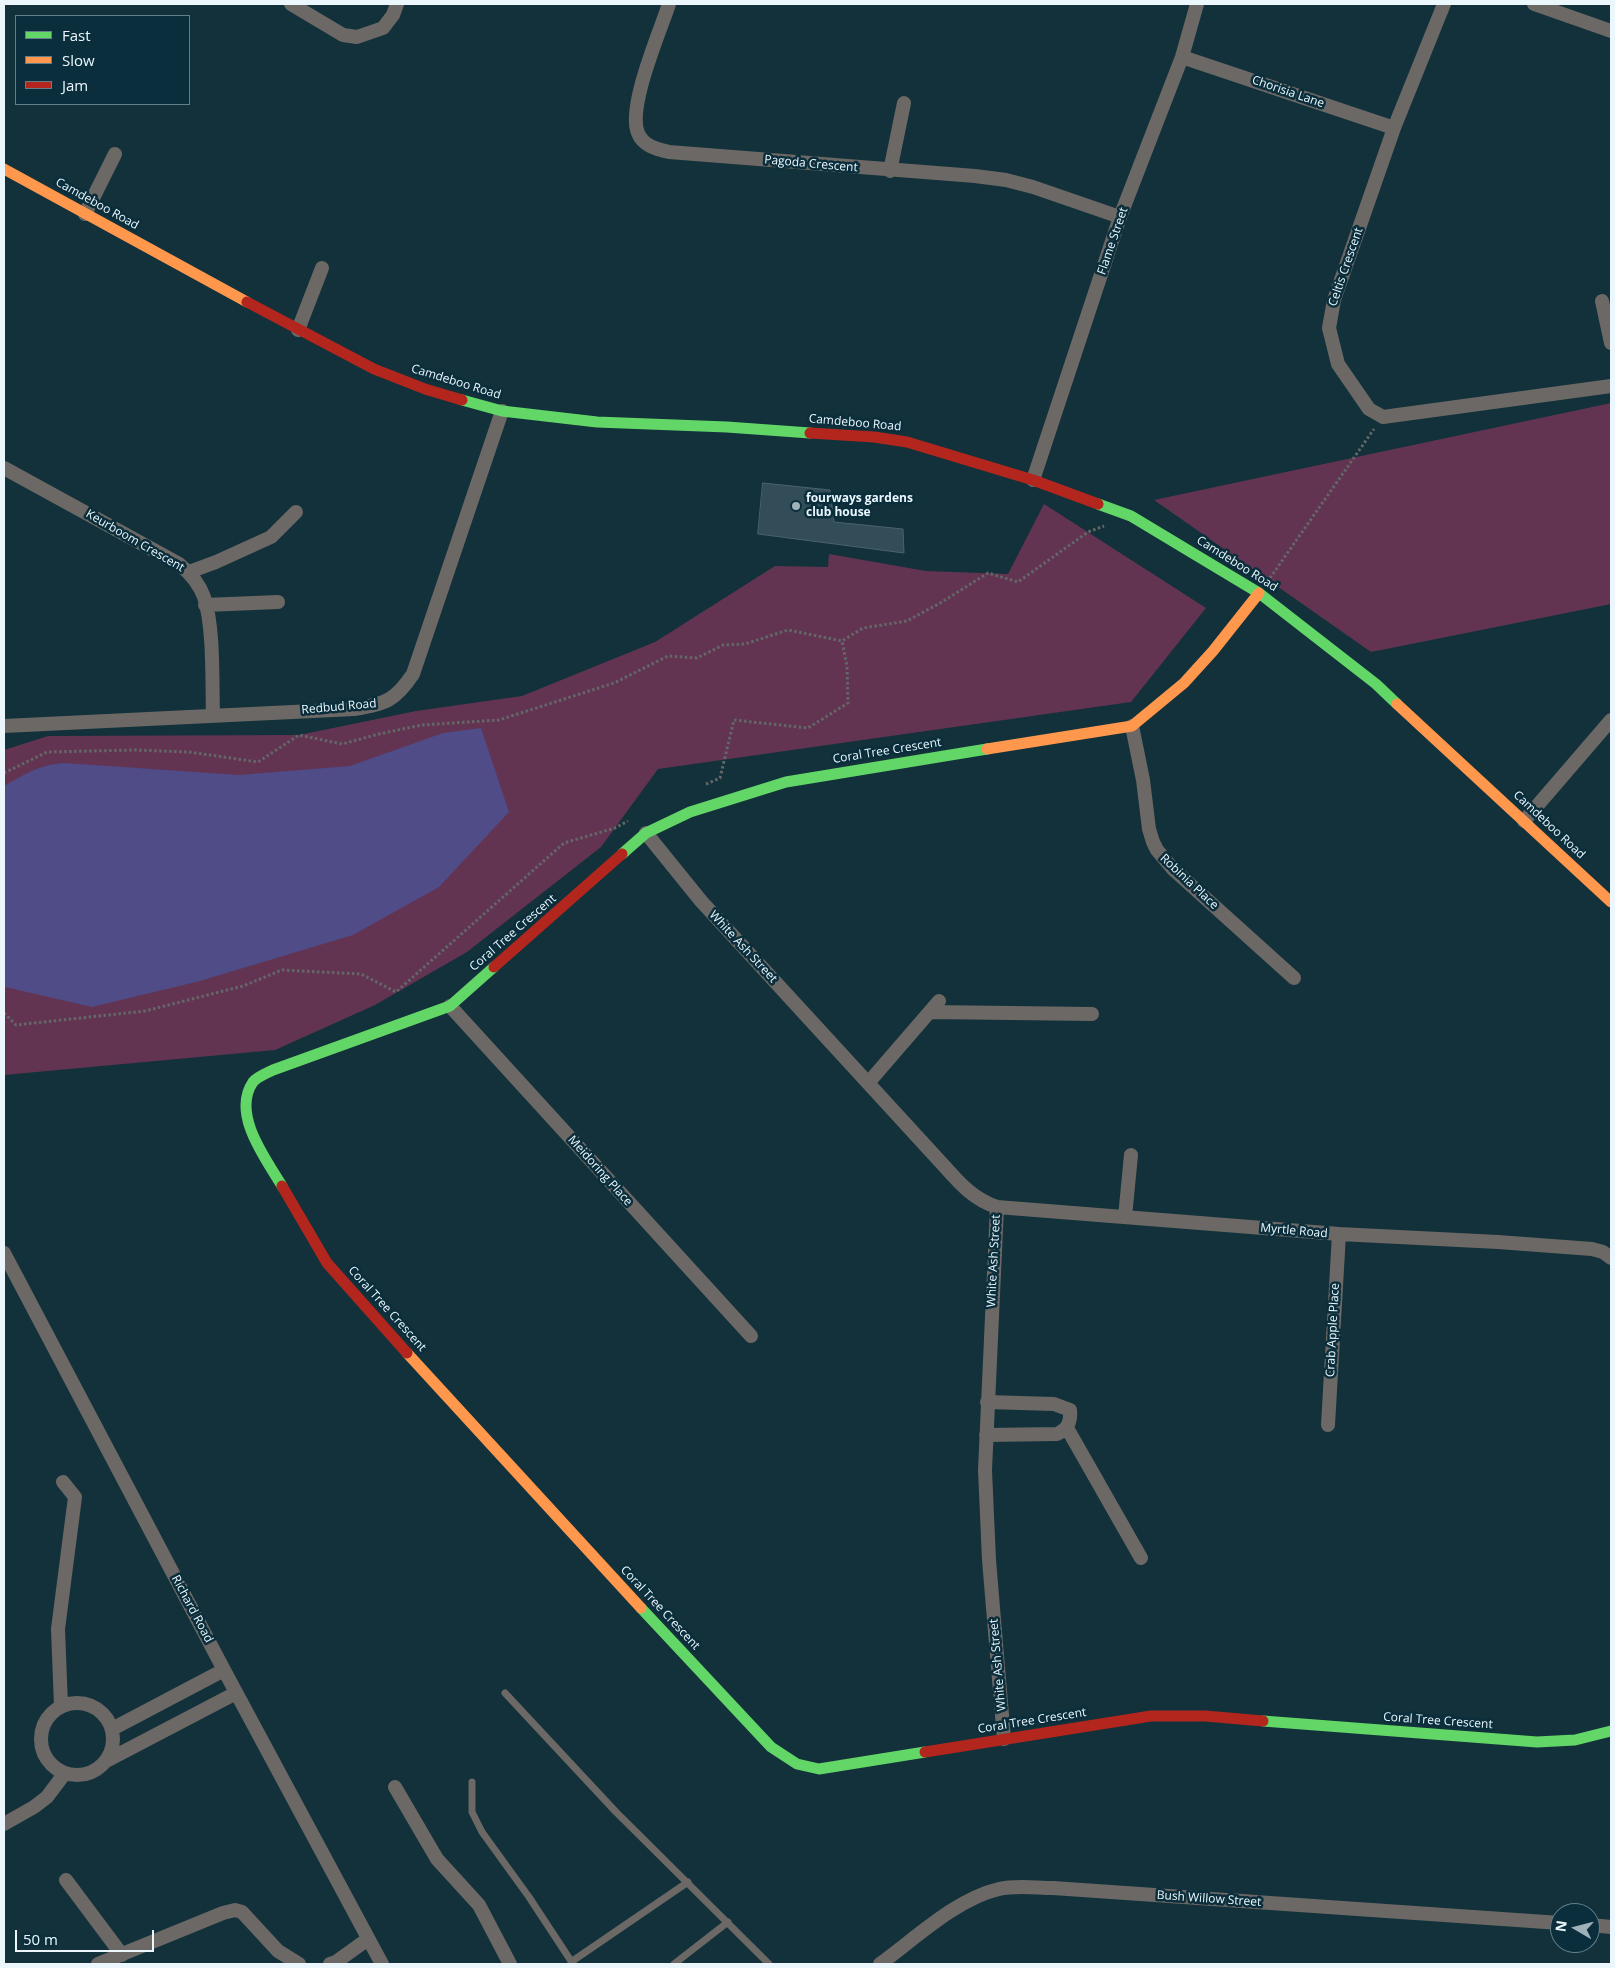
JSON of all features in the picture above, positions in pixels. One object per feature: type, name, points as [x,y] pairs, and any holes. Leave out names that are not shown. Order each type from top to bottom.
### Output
[{"type":"street","points":[[291,4],[343,35],[357,37],[383,28],[393,15],[397,4]]},
{"type":"street","name":"Pagoda Crescent","points":[[669,4],[637,98],[634,120],[638,135],[650,147],[669,152],[1006,180],[1120,217]]},
{"type":"street","name":"Flame Street","points":[[1033,480],[1120,217],[1182,57],[1197,4]]},
{"type":"street","name":"Celtis Crescent","points":[[1383,416],[1368,408],[1338,364],[1329,328],[1334,300],[1394,128],[1444,4]]},
{"type":"street","points":[[1534,4],[1611,31]]},
{"type":"street","name":"Chorisia Lane","points":[[1182,57],[1394,128]]},
{"type":"street","points":[[890,170],[904,103]]},
{"type":"street","points":[[85,214],[116,154]]},
{"type":"street","name":"Camdeboo Road","points":[[4,169],[298,330],[374,369],[425,389],[502,411],[597,422],[727,427],[874,437],[907,442],[1033,480],[1131,516],[1260,593],[1376,684],[1611,902]]},
{"type":"street","points":[[298,330],[322,268]]},
{"type":"street","points":[[1602,301],[1611,343]]},
{"type":"street","points":[[1383,416],[1611,386]]},
{"type":"street","name":"Redbud Road","points":[[4,726],[354,708],[374,706],[389,701],[403,689],[413,674],[502,411]]},
{"type":"street","name":"Keurboom Crescent","points":[[4,468],[179,564],[189,572],[197,582],[206,605],[209,628],[213,715]]},
{"type":"street","points":[[189,572],[216,562],[270,537],[296,512]]},
{"type":"street","points":[[1132,726],[1184,683],[1213,651],[1260,593]]},
{"type":"street","points":[[206,605],[278,602]]},
{"type":"street","points":[[1524,821],[1611,720]]},
{"type":"street","name":"Coral Tree Crescent","points":[[1132,726],[786,782],[690,812],[646,833],[450,1006],[273,1070],[254,1081],[245,1108],[250,1128],[327,1263],[428,1376],[747,1723],[786,1760],[808,1768],[819,1769],[1151,1716],[1178,1714],[1226,1716],[1303,1725],[1536,1742],[1575,1740],[1611,1731]]},
{"type":"street","name":"Robinia Place","points":[[1132,726],[1143,780],[1149,829],[1156,850],[1294,978]]},
{"type":"street","name":"White Ash Street","points":[[646,833],[701,901],[968,1192],[984,1203],[997,1207],[985,1470],[989,1560],[1004,1739]]},
{"type":"street","name":"Meidoring Place","points":[[450,1006],[751,1336]]},
{"type":"street","points":[[869,1082],[935,1006],[1092,1014]]},
{"type":"street","points":[[1125,1217],[1131,1155]]},
{"type":"street","name":"Myrtle Road","points":[[997,1207],[1339,1234],[1592,1249],[1611,1258]]},
{"type":"street","name":"Crab Apple Place","points":[[1328,1425],[1339,1234]]},
{"type":"street","points":[[1592,1249],[1611,1266]]},
{"type":"street","name":"Richard Road","points":[[4,1253],[236,1693],[382,1964]]},
{"type":"street","points":[[986,1434],[1057,1434],[1067,1428],[1070,1420],[1070,1410],[1060,1406],[987,1402]]},
{"type":"street","points":[[1067,1428],[1141,1558]]},
{"type":"street","points":[[62,1706],[58,1629],[75,1497],[63,1482]]},
{"type":"street","points":[[112,1729],[224,1670]]},
{"type":"street","points":[[106,1761],[111,1751],[112,1729],[106,1718],[97,1709],[86,1704],[80,1704],[62,1706],[51,1714],[45,1724],[42,1736],[42,1748],[47,1759],[65,1773],[87,1774],[97,1769],[106,1761],[236,1693]]},
{"type":"street","points":[[4,1824],[34,1807],[47,1797],[65,1773]]},
{"type":"street","points":[[395,1787],[437,1859],[479,1905],[510,1964]]},
{"type":"street","points":[[66,1880],[122,1955]]},
{"type":"street","name":"Bush Willow Street","points":[[880,1964],[956,1907],[973,1898],[1001,1888],[1063,1889],[1550,1922]]},
{"type":"street","points":[[98,1964],[223,1913],[235,1910],[242,1912],[278,1951],[299,1964]]},
{"type":"street","points":[[330,1964],[336,1962],[368,1939]]},
{"type":"lane","points":[[505,1692],[616,1812],[768,1964]]},
{"type":"lane","points":[[472,1782],[472,1812],[482,1832],[572,1963],[688,1882]]},
{"type":"lane","points":[[674,1964],[728,1922]]},
{"type":"path","points":[[1260,593],[1383,416]]},
{"type":"path","points":[[4,773],[47,752],[135,750],[189,752],[258,762],[298,735],[342,744],[422,725],[499,720],[614,683],[668,656],[697,658],[723,645],[746,644],[788,630],[842,641],[863,628],[907,621],[988,573],[1018,582],[1088,532],[1105,526]]},
{"type":"path","points":[[702,786],[720,778],[734,720],[808,728],[848,703],[847,666],[842,641]]},
{"type":"path","points":[[4,1013],[16,1025],[145,1011],[243,986],[282,970],[361,974],[396,992],[564,843],[615,828],[632,819]]},
{"type":"shaded area","points":[[1611,403],[1611,604],[1371,652],[1154,500]]},
{"type":"shaded area","points":[[1044,504],[1206,608],[1131,702],[658,769],[601,847],[467,952],[375,1005],[275,1050],[4,1075],[4,750],[48,736],[299,735],[416,711],[522,696],[655,642],[775,566],[828,567],[829,554],[926,571],[1008,574]]},
{"type":"shaded area","points":[[481,728],[509,812],[439,887],[353,935],[200,981],[92,1007],[5,987],[4,786],[32,771],[64,763],[239,775],[350,766],[443,733]]},
{"type":"building","name":"fourways gardens club house","points":[[763,483],[830,490],[834,522],[903,529],[904,553],[758,534]]},
{"type":"traffic: fast","points":[[462,400],[502,411],[597,422],[727,427],[810,433]]},
{"type":"traffic: fast","points":[[1098,504],[1131,516],[1259,593],[1376,684],[1397,704]]},
{"type":"traffic: fast","points":[[622,854],[646,833],[690,812],[786,782],[987,749]]},
{"type":"traffic: fast","points":[[282,1186],[260,1150],[248,1122],[247,1095],[253,1082],[273,1070],[450,1006],[494,967]]},
{"type":"traffic: fast","points":[[641,1608],[771,1747],[797,1764],[819,1769],[925,1752]]},
{"type":"traffic: fast","points":[[1263,1721],[1537,1742],[1575,1740],[1611,1731]]},
{"type":"traffic: slow","points":[[4,169],[247,302]]},
{"type":"traffic: slow","points":[[987,749],[1132,726],[1184,683],[1213,651],[1259,593]]},
{"type":"traffic: slow","points":[[1397,704],[1611,902]]},
{"type":"traffic: slow","points":[[407,1353],[641,1608]]},
{"type":"traffic: jam","points":[[247,302],[374,369],[425,389],[462,400]]},
{"type":"traffic: jam","points":[[810,433],[874,437],[907,442],[1033,480],[1098,504]]},
{"type":"traffic: jam","points":[[494,967],[622,854]]},
{"type":"traffic: jam","points":[[282,1186],[327,1263],[407,1353]]},
{"type":"traffic: jam","points":[[925,1752],[1151,1716],[1205,1716],[1263,1721]]},
{"type":"place","name":"fourways gardens club house","points":[[796,506]]}]
